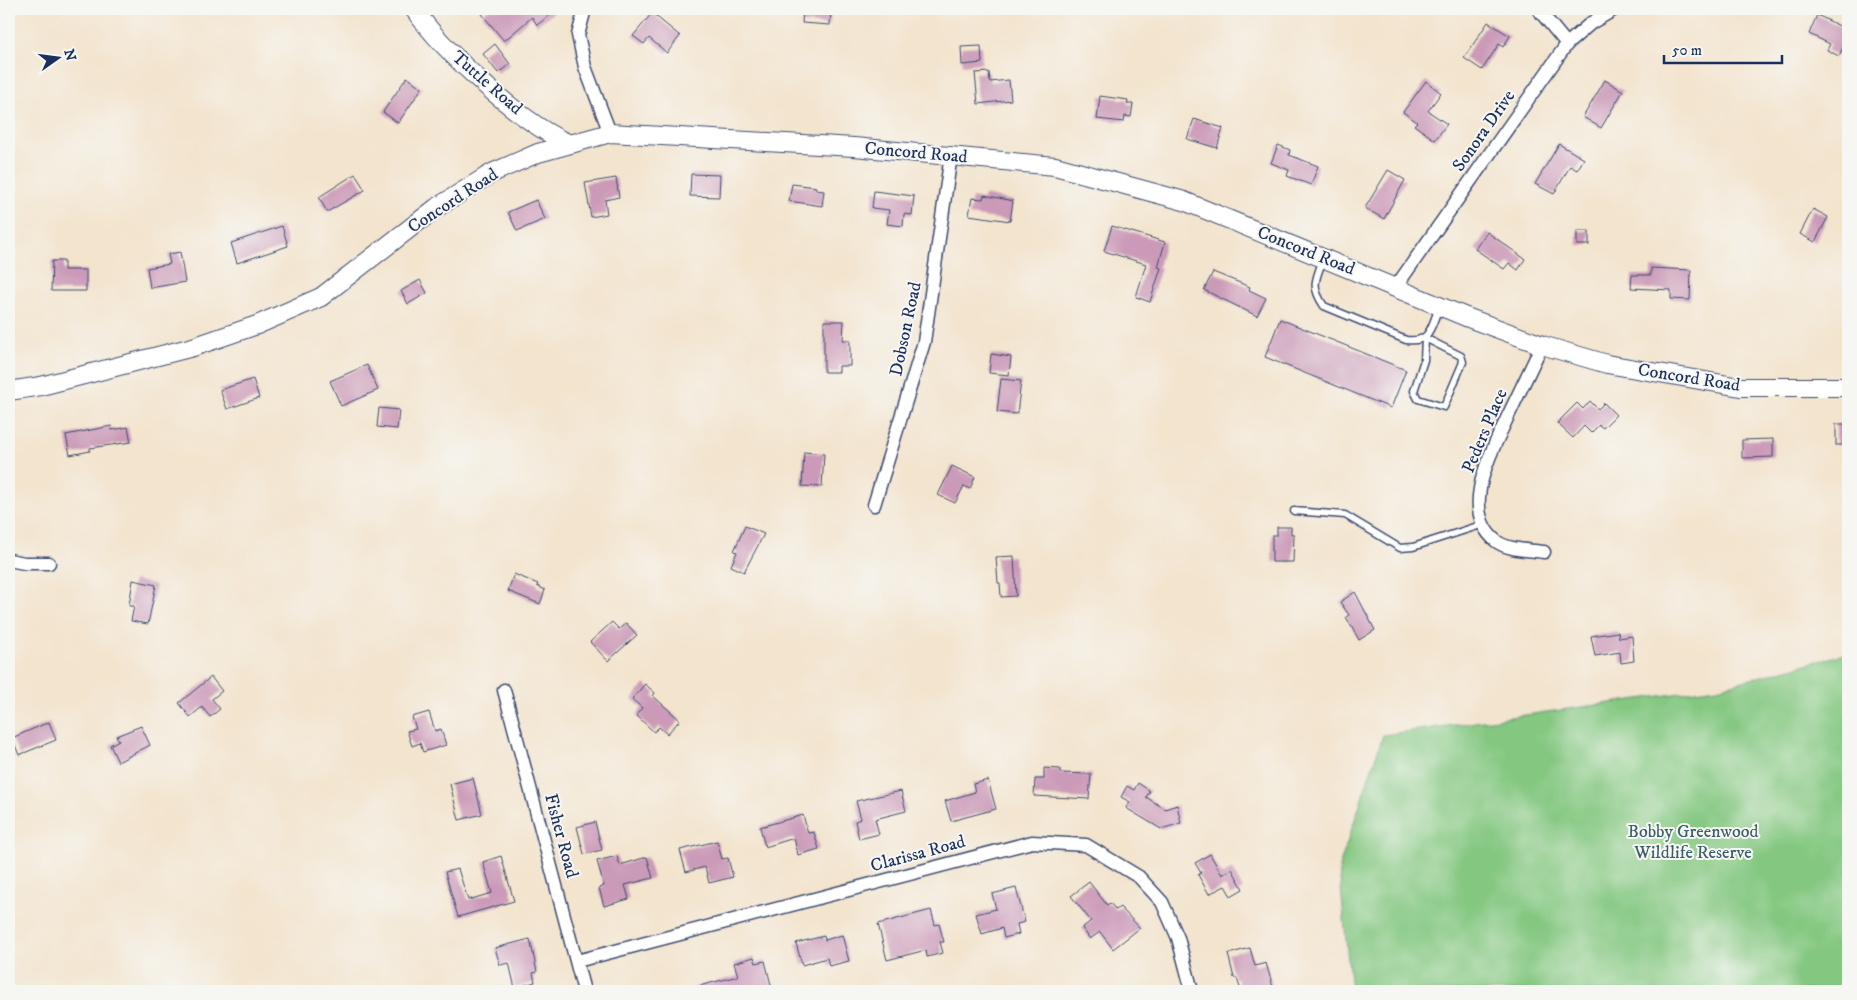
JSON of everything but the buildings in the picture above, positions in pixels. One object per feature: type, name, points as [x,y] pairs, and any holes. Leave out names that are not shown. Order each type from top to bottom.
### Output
[{"type":"main road","name":"Tuttle Road","points":[[414,9],[424,23],[466,66],[544,130],[570,144]]},
{"type":"main road","name":"Concord Road","points":[[9,391],[41,386],[193,346],[257,326],[321,297],[436,208],[492,173],[538,153],[610,133],[854,147],[1055,166],[1109,178],[1184,200],[1440,306],[1542,345],[1607,364],[1740,387],[1848,387]]},
{"type":"street","points":[[585,9],[578,35],[585,67],[610,133]]},
{"type":"street","points":[[1538,9],[1567,44]]},
{"type":"street","name":"Sonora Drive","points":[[1395,288],[1567,44],[1591,23],[1615,9]]},
{"type":"street","name":"Dobson Road","points":[[874,505],[924,342],[951,156]]},
{"type":"street","name":"Peders Place","points":[[1542,345],[1486,466],[1479,495],[1484,524],[1496,542],[1507,546],[1544,552]]},
{"type":"street","points":[[9,560],[49,563]]},
{"type":"street","name":"Fisher Road","points":[[504,690],[584,991]]},
{"type":"street","name":"Clarissa Road","points":[[576,961],[1032,842],[1086,846],[1139,877],[1162,902],[1178,938],[1192,991]]},
{"type":"lane","points":[[1324,258],[1315,282],[1316,295],[1324,306],[1406,340],[1419,341],[1425,338]]},
{"type":"lane","points":[[1425,338],[1461,356],[1463,362],[1444,406],[1418,399],[1414,391],[1424,360],[1425,338],[1440,306]]},
{"type":"lane","points":[[1294,511],[1345,515],[1400,548],[1413,547],[1484,524]]},
{"type":"green space","name":"Bobby Greenwood Wildlife Reserve","points":[[1848,653],[1848,991],[1351,991],[1339,867],[1383,735],[1717,688]]}]
